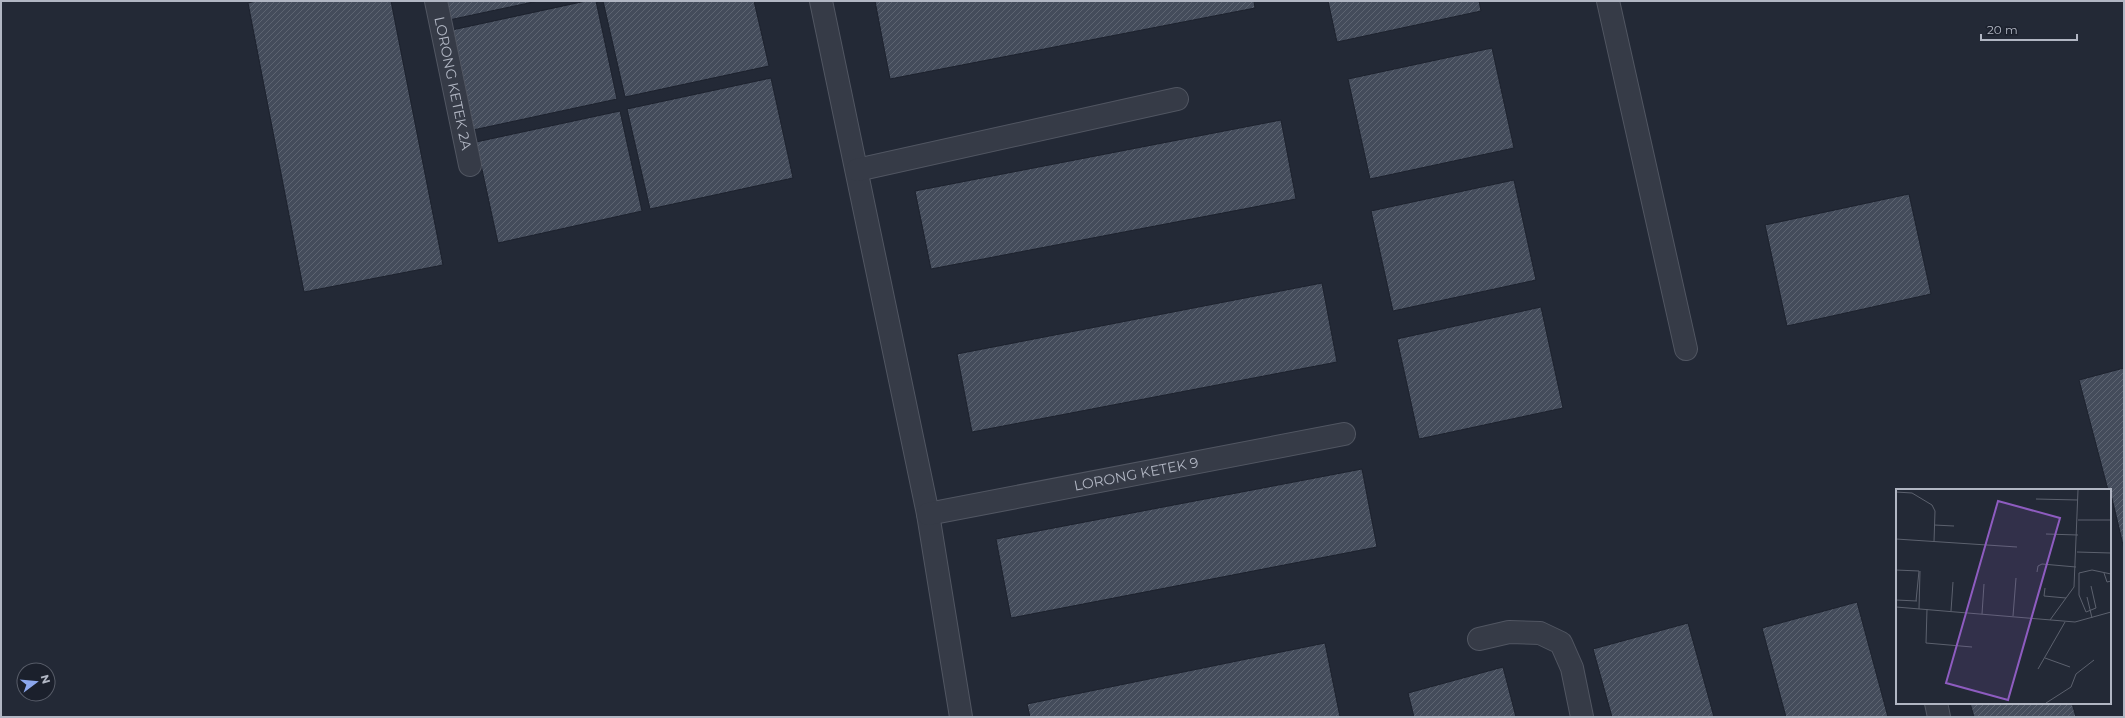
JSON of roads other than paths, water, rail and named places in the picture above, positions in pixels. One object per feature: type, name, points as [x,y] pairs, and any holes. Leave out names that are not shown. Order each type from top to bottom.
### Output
[{"type":"street","name":"LORONG KETEK 2A","points":[[436,1],[470,165]]},
{"type":"street","points":[[821,1],[928,514],[961,717]]},
{"type":"street","points":[[1608,1],[1686,348]]},
{"type":"street","points":[[857,170],[1177,99]]},
{"type":"street","name":"LORONG KETEK 9","points":[[928,514],[1344,434]]},
{"type":"street","points":[[1479,639],[1509,632],[1540,633],[1561,643],[1572,668],[1582,717]]},
{"type":"street","points":[[1936,704],[1939,717]]}]
